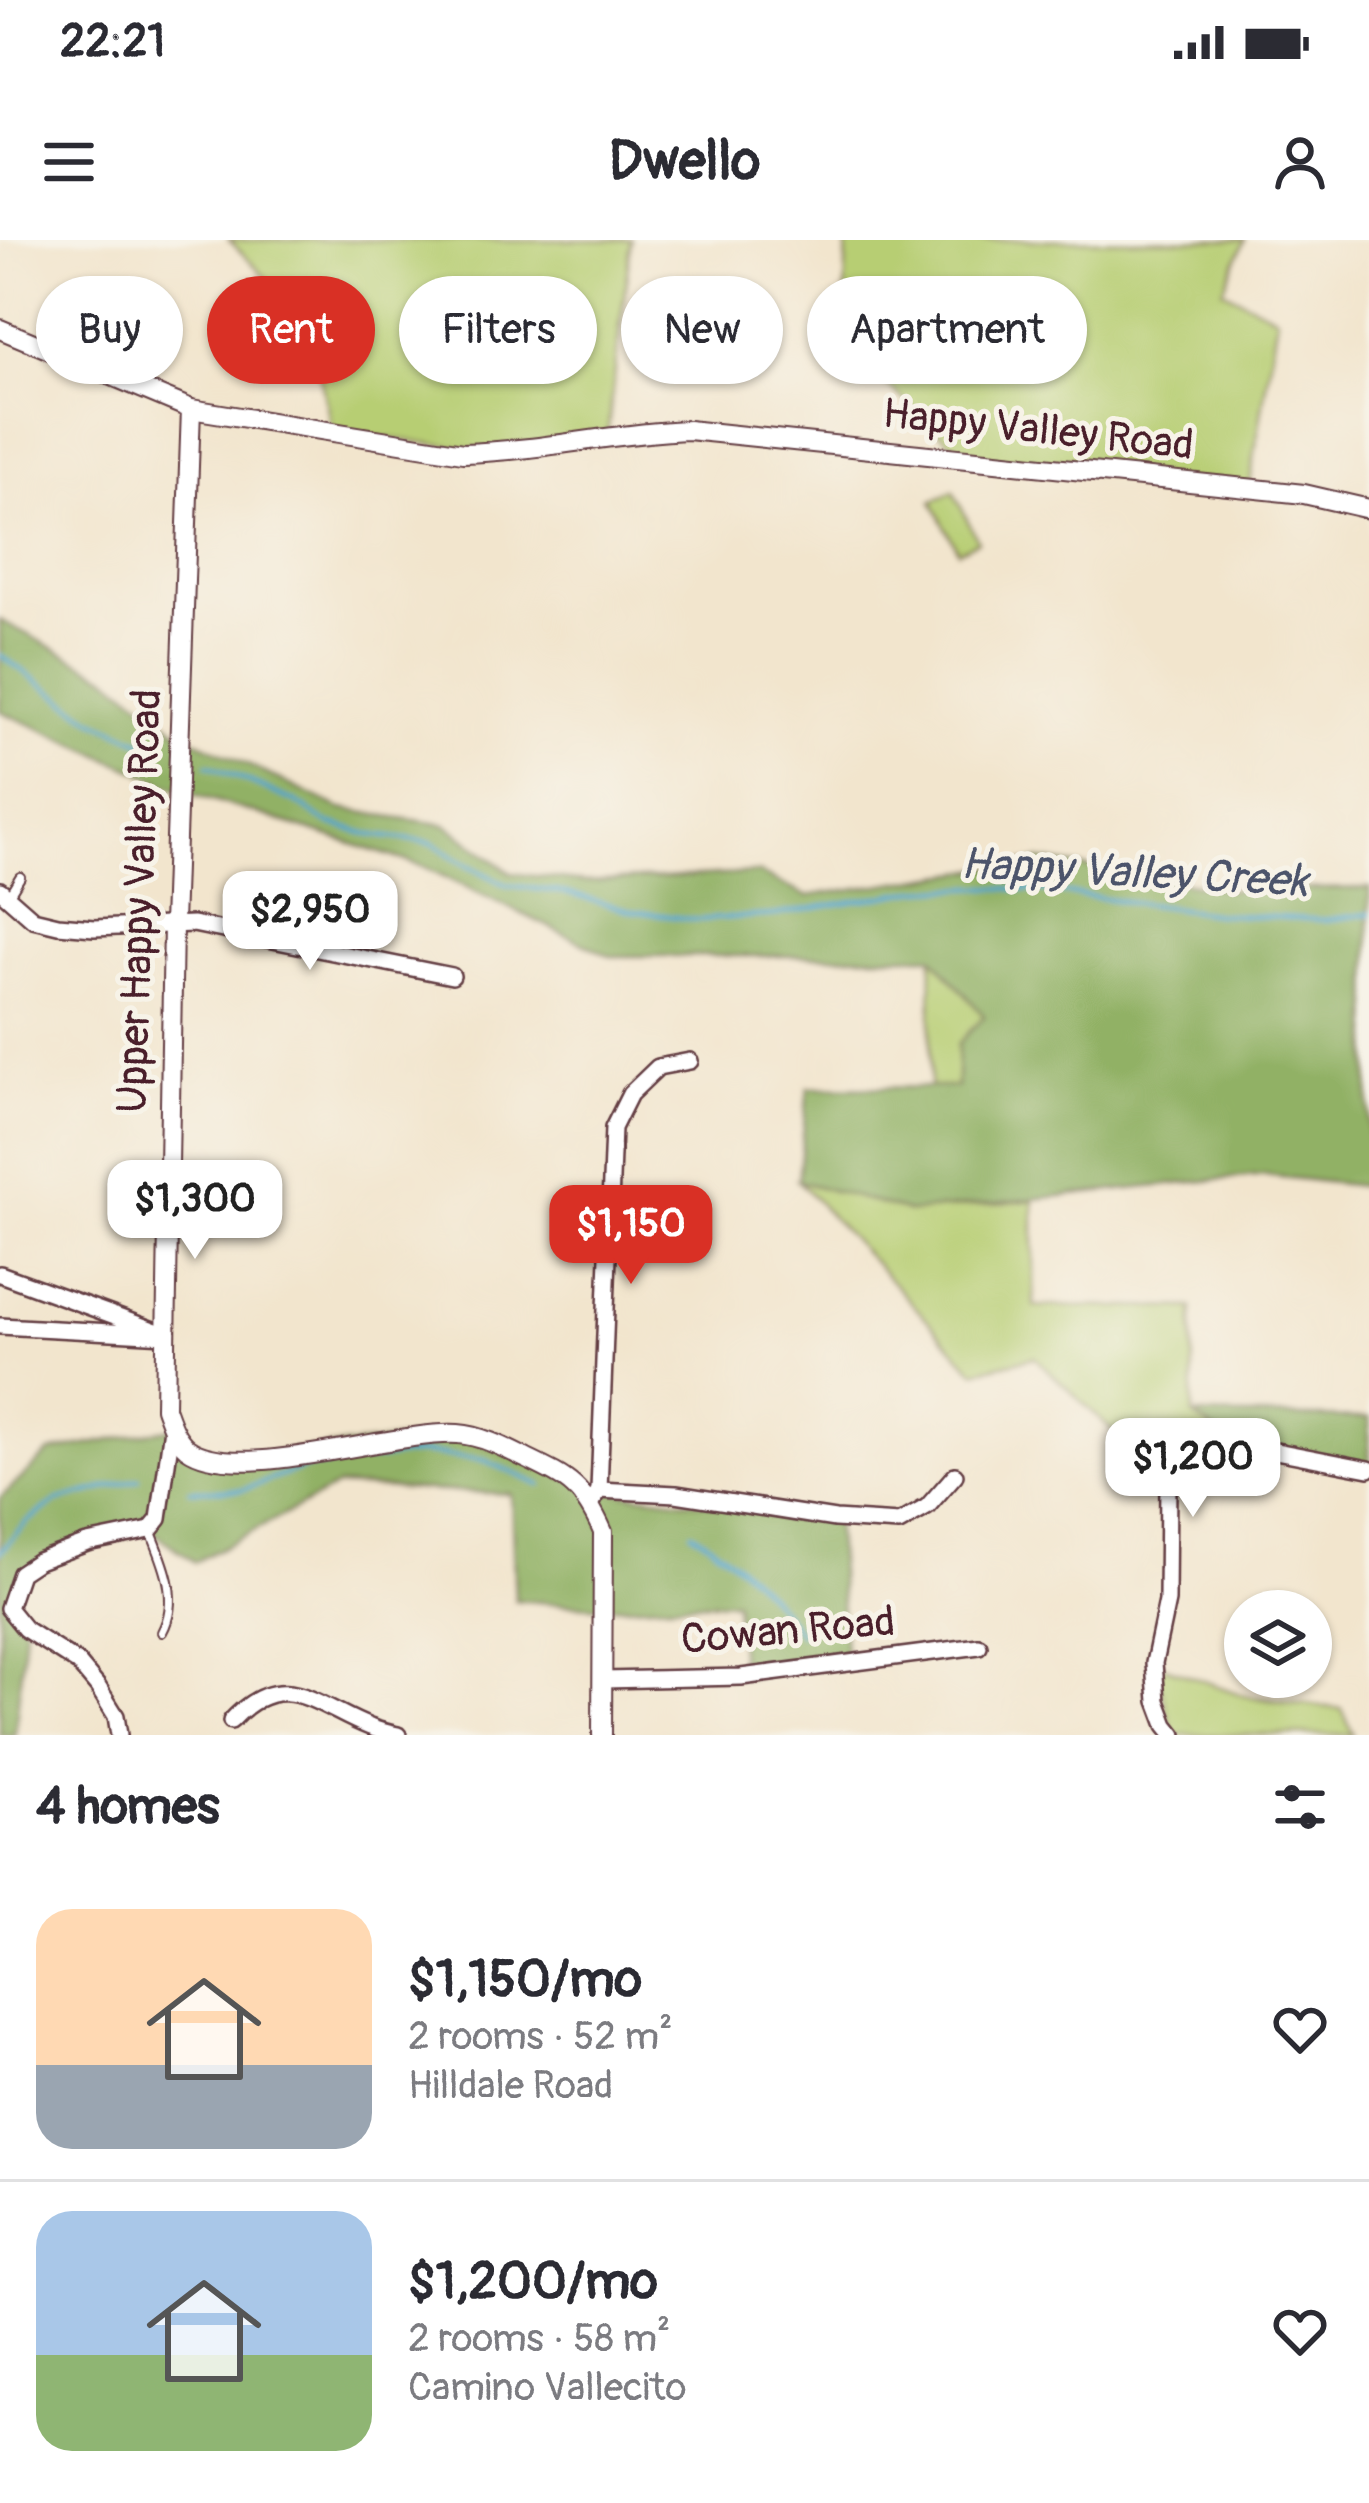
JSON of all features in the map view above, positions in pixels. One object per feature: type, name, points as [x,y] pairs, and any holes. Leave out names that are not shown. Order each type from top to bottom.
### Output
[{"type":"street","name":"Happy Valley Road","points":[[0,329],[190,409],[463,453],[688,430],[1287,492],[1369,509]]},
{"type":"street","name":"Upper Happy Valley Road","points":[[172,1428],[165,1408],[173,924],[190,409]]},
{"type":"street","points":[[4,893],[33,919],[58,926],[222,928],[452,976]]},
{"type":"street","points":[[602,1735],[603,1532],[595,1498],[613,1127],[630,1094],[658,1066],[689,1061]]},
{"type":"street","points":[[0,1274],[166,1335]]},
{"type":"street","points":[[0,1326],[166,1335]]},
{"type":"street","points":[[172,1428],[188,1448],[215,1459],[260,1461],[456,1434],[478,1437],[557,1473],[595,1498],[676,1494],[835,1519],[899,1523],[927,1507],[955,1475]]},
{"type":"street","points":[[118,1735],[116,1715],[78,1663],[25,1629],[8,1608],[20,1573],[38,1561],[87,1543],[150,1530],[159,1520],[172,1428]]},
{"type":"street","points":[[1174,1735],[1156,1701],[1154,1664],[1167,1601],[1168,1484],[1181,1466],[1204,1446],[1232,1444],[1369,1469]]},
{"type":"street","name":"Cowan Road","points":[[603,1680],[741,1677],[979,1646]]},
{"type":"street","points":[[231,1721],[248,1704],[285,1693],[310,1696],[370,1728],[398,1735]]},
{"type":"lane","points":[[4,893],[20,877]]},
{"type":"lane","points":[[150,1530],[170,1589],[162,1633]]},
{"type":"green space","points":[[229,240],[631,240],[627,276],[621,276],[621,322],[607,437],[501,452],[333,432],[322,384],[375,384],[375,276],[265,276]]},
{"type":"green space","points":[[847,240],[1245,240],[1223,290],[1277,317],[1249,489],[969,459],[886,384],[1087,384],[1087,276],[846,276]]},
{"type":"green space","points":[[953,491],[978,541],[958,551],[932,502]]},
{"type":"green space","points":[[0,620],[109,677],[181,733],[341,809],[447,825],[511,873],[585,882],[758,873],[807,896],[1040,860],[1232,890],[1369,888],[1369,1187],[1264,1175],[909,1212],[798,1181],[808,1088],[957,1087],[958,1044],[984,1016],[932,956],[610,956],[422,866],[178,789],[0,711]]},
{"type":"green space","points":[[932,956],[985,1016],[958,1045],[957,1087],[930,1088]]},
{"type":"green space","points":[[798,1181],[909,1212],[1034,1200],[1034,1306],[1193,1308],[1193,1415],[1232,1444],[1204,1446],[1168,1483],[1034,1357],[975,1371]]},
{"type":"green space","points":[[1193,1415],[1369,1418],[1369,1469],[1232,1444]]},
{"type":"green space","points":[[172,1428],[215,1459],[456,1434],[599,1490],[835,1519],[846,1664],[741,1677],[735,1601],[603,1607],[515,1600],[511,1494],[338,1486],[195,1562],[150,1530],[39,1561],[11,1597],[25,1629],[15,1735],[0,1735],[0,1498],[50,1452]]},
{"type":"green space","points":[[1154,1663],[1224,1688],[1224,1698],[1342,1709],[1353,1735],[1174,1735]]},
{"type":"waterway","name":"Happy Valley Creek","points":[[0,655],[92,719],[152,746]]},
{"type":"waterway","name":"Happy Valley Creek","points":[[208,765],[296,802],[327,823],[433,843],[507,885],[697,920],[775,915],[918,890],[978,887],[1050,891],[1218,914],[1325,920],[1369,914]]},
{"type":"waterway","points":[[190,1490],[242,1490],[309,1466],[423,1453],[484,1460],[541,1485]]},
{"type":"waterway","points":[[0,1552],[27,1522],[57,1501],[139,1479]]},
{"type":"waterway","points":[[692,1532],[752,1577],[800,1634]]}]
